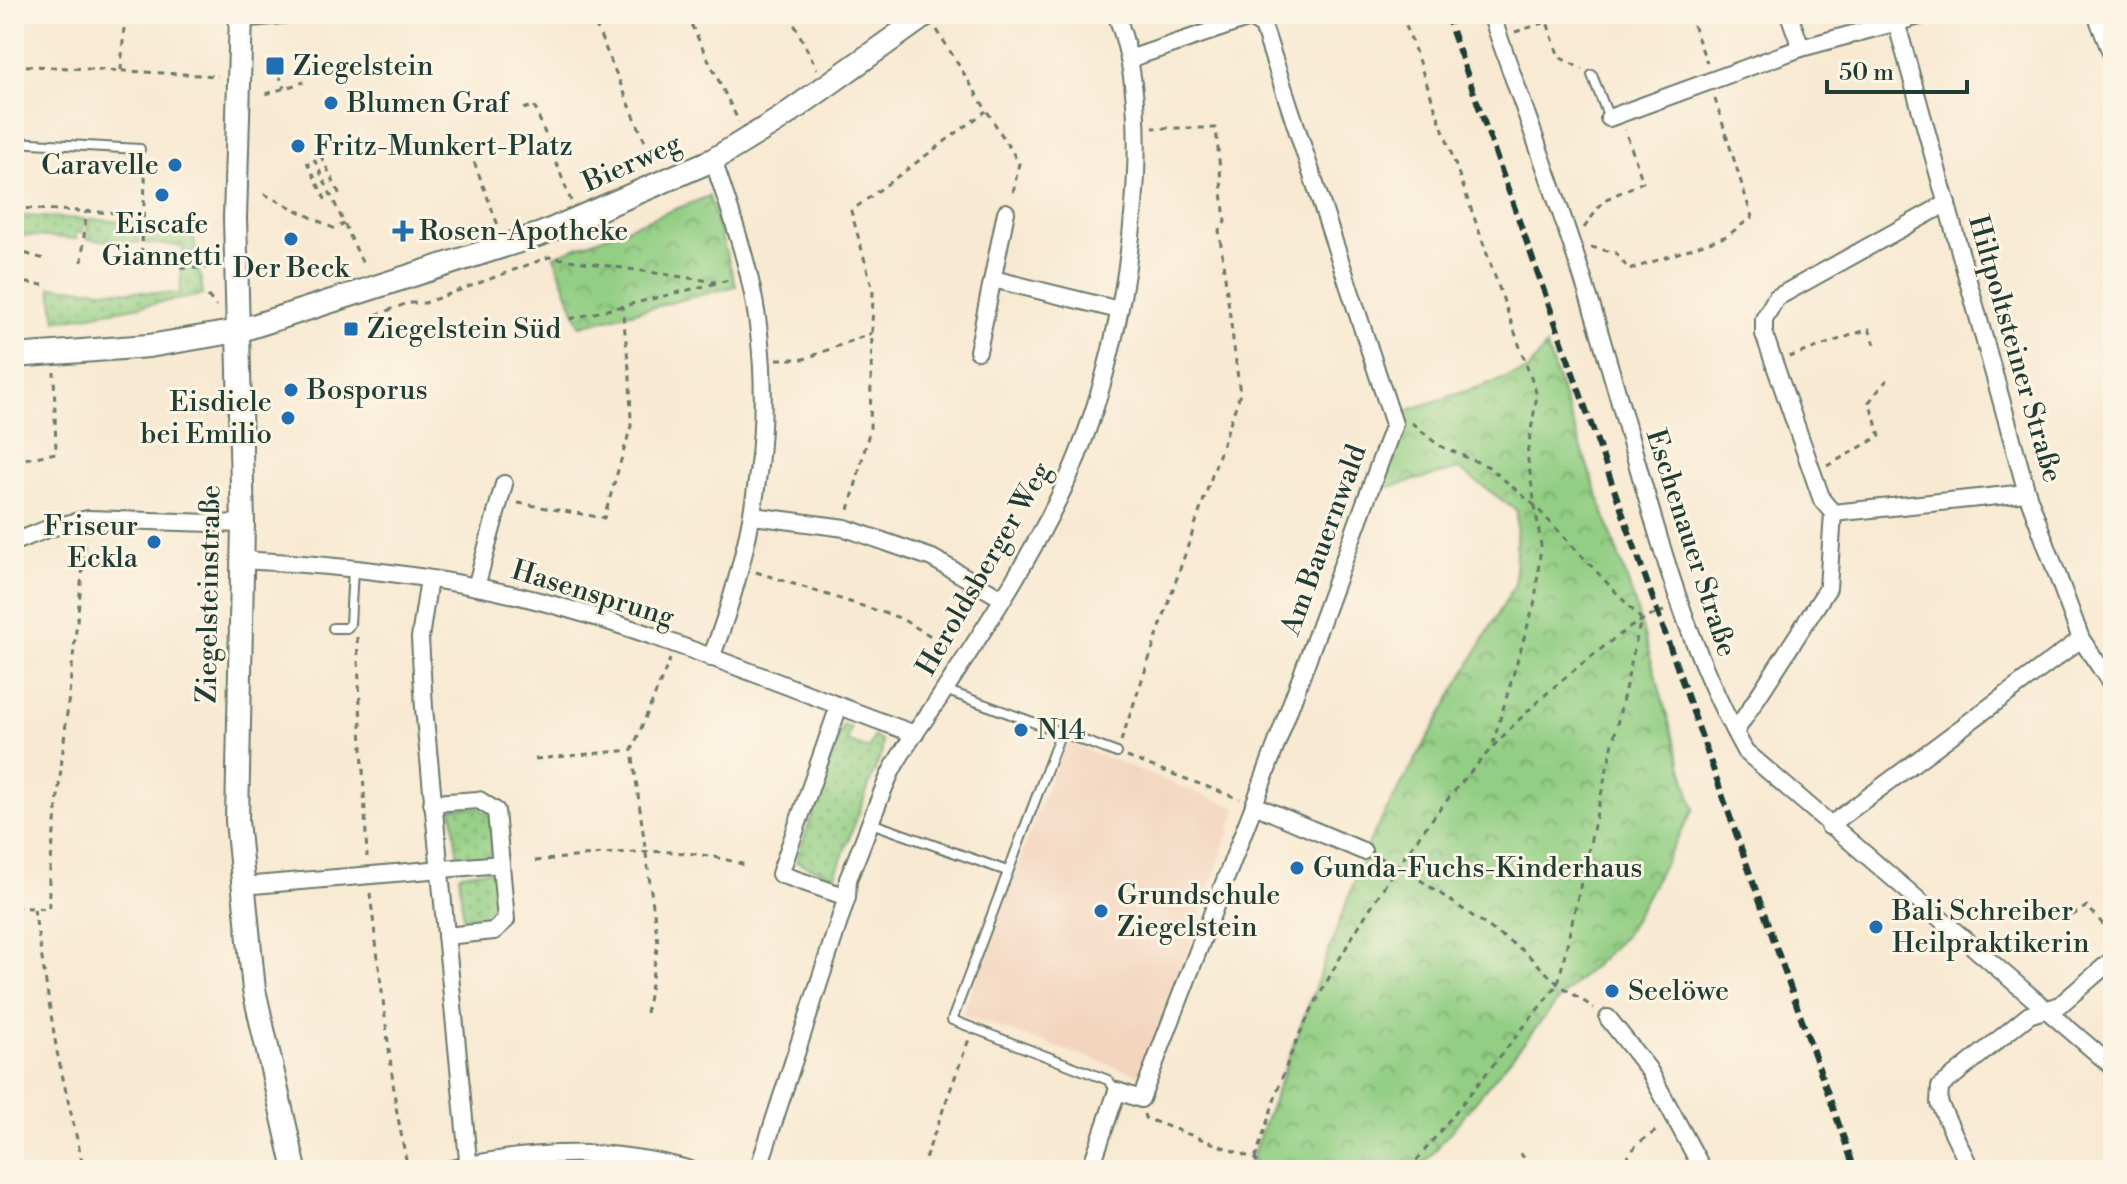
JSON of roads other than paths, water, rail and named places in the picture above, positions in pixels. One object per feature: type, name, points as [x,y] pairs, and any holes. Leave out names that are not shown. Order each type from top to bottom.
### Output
[{"type":"main road","name":"Ziegelsteinstraße","points":[[241,16],[235,231],[243,524],[236,792],[241,886],[260,1022],[295,1170]]},
{"type":"main road","name":"Bierweg","points":[[14,356],[149,346],[238,331],[506,247],[664,184],[713,160],[931,20]]},
{"type":"street","points":[[241,16],[290,14]]},
{"type":"street","name":"Heroldsberger Weg","points":[[758,1170],[847,897],[848,879],[892,771],[1033,546],[1085,435],[1119,310],[1131,239],[1137,128],[1129,59],[1116,14]]},
{"type":"street","name":"Eschenauer Straße","points":[[1491,14],[1572,244],[1678,606],[1715,698],[1745,751],[2113,1067]]},
{"type":"street","points":[[1789,14],[1801,48]]},
{"type":"street","points":[[1614,116],[1895,17],[1927,14]]},
{"type":"street","points":[[2096,14],[2113,58]]},
{"type":"street","name":"Hiltpoltsteiner Straße","points":[[1895,17],[2027,493],[2081,639],[2113,686]]},
{"type":"street","name":"Am Bauernwald","points":[[1117,1091],[1141,1099],[1254,805],[1394,424],[1263,26],[1250,18],[1129,59]]},
{"type":"street","points":[[711,658],[741,567],[761,463],[759,359],[749,276],[713,160]]},
{"type":"street","points":[[1735,732],[1828,588],[1833,513],[1822,500],[1812,472],[1764,334],[1764,319],[1776,298],[1947,203]]},
{"type":"street","points":[[978,351],[1006,212]]},
{"type":"street","points":[[993,279],[1119,310]]},
{"type":"street","points":[[476,587],[501,492]]},
{"type":"street","points":[[1833,513],[2027,493]]},
{"type":"street","points":[[753,516],[845,528],[932,558],[1000,597]]},
{"type":"street","points":[[14,542],[50,528],[88,519],[243,524]]},
{"type":"street","name":"Hasensprung","points":[[242,560],[353,569],[476,587],[611,622],[915,734]]},
{"type":"street","points":[[429,579],[420,638],[432,803],[468,1168]]},
{"type":"street","points":[[1829,826],[2081,639]]},
{"type":"street","points":[[839,706],[780,874],[847,897]]},
{"type":"street","points":[[432,803],[479,800],[496,811],[506,920],[494,931],[446,936]]},
{"type":"street","points":[[1254,805],[1363,851]]},
{"type":"street","points":[[241,886],[501,864]]},
{"type":"street","points":[[1971,1170],[1939,1103],[1940,1087],[2029,1015],[2060,1005],[2113,959]]},
{"type":"street","points":[[1608,1018],[1649,1070],[1703,1170]]},
{"type":"street","points":[[1090,1170],[1117,1091]]},
{"type":"street","points":[[447,1170],[553,1152],[610,1153],[691,1170]]},
{"type":"lane","points":[[1592,75],[1614,116]]},
{"type":"lane","points":[[14,142],[140,149]]},
{"type":"lane","points":[[333,628],[350,624],[353,569]]},
{"type":"lane","points":[[945,690],[1117,753]]},
{"type":"lane","points":[[1061,732],[952,1020],[1108,1080],[1117,1091]]},
{"type":"lane","points":[[871,823],[1007,871]]},
{"type":"railway","points":[[1446,14],[1855,1170]]},
{"type":"place","name":"Ziegelstein","points":[[275,66]]},
{"type":"place","name":"Blumen Graf","points":[[331,103]]},
{"type":"place","name":"Fritz-Munkert-Platz","points":[[298,146]]},
{"type":"place","name":"Caravelle","points":[[175,165]]},
{"type":"place","name":"Eiscafe Giannetti","points":[[162,195]]},
{"type":"place","name":"Rosen-Apotheke","points":[[403,231]]},
{"type":"place","name":"Der Beck","points":[[291,239]]},
{"type":"place","name":"Ziegelstein Süd","points":[[351,329]]},
{"type":"place","name":"Bosporus","points":[[291,390]]},
{"type":"place","name":"Eisdiele bei Emilio","points":[[288,418]]},
{"type":"place","name":"Friseur Eckla","points":[[154,542]]},
{"type":"place","name":"N14","points":[[1021,730]]},
{"type":"place","name":"Gunda-Fuchs-Kinderhaus","points":[[1297,868]]},
{"type":"place","name":"Grundschule Ziegelstein","points":[[1101,911]]},
{"type":"place","name":"Bali Schreiber Heilpraktikerin","points":[[1876,927]]},
{"type":"place","name":"Seelöwe","points":[[1612,991]]}]
